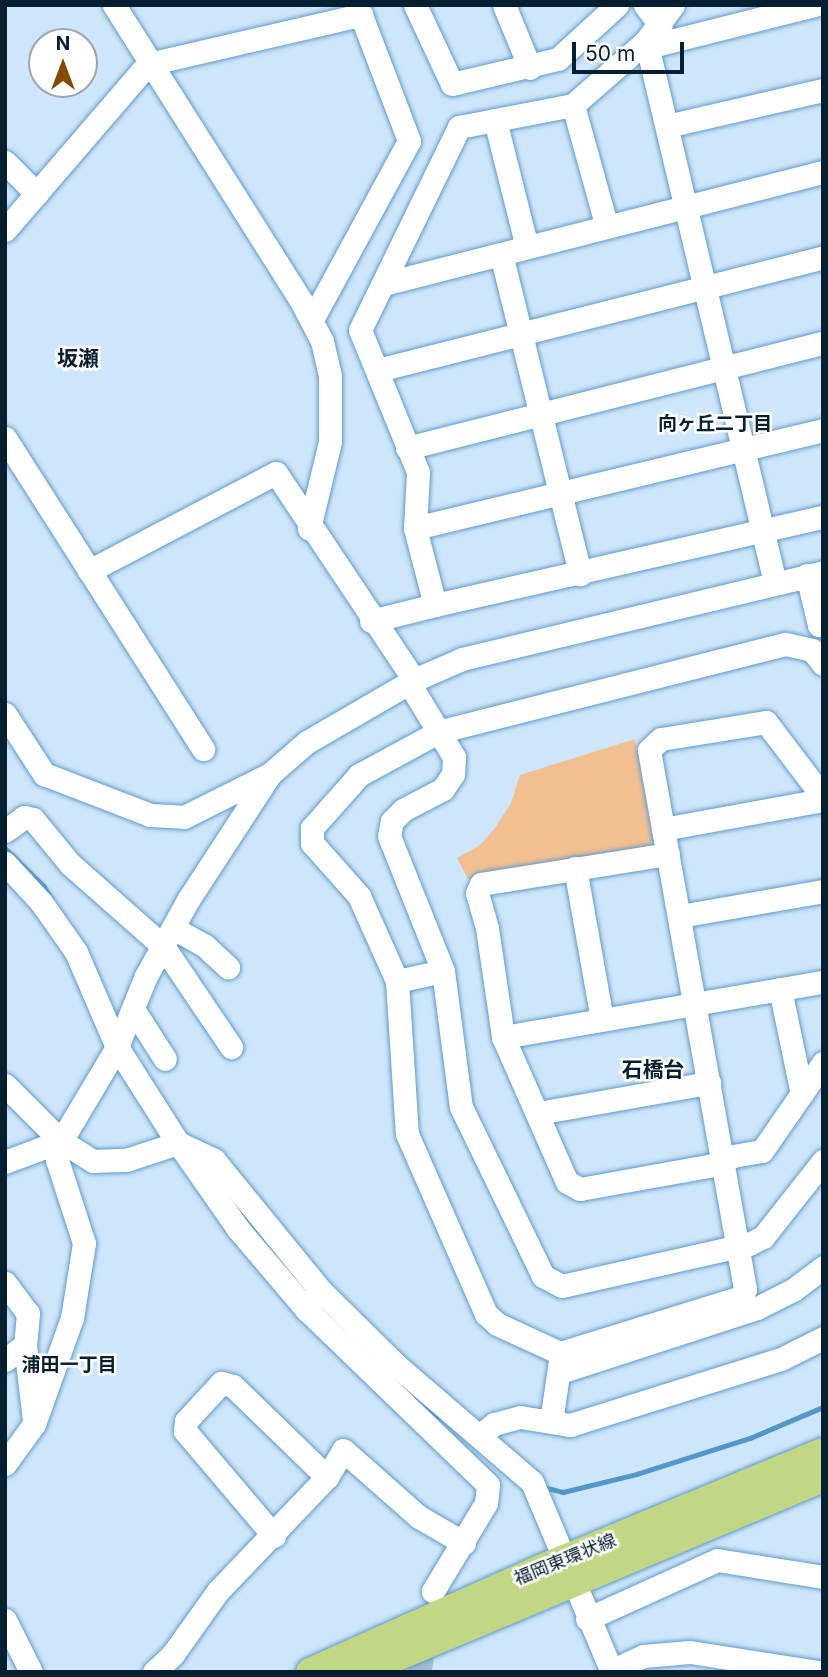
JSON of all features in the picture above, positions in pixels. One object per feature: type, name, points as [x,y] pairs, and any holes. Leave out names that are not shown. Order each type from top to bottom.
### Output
[{"type":"main road","name":"福岡東環状線","points":[[361,1672],[566,1570],[823,1452]]},
{"type":"main road","name":"福岡東環状線","points":[[310,1672],[566,1570],[823,1478]]},
{"type":"street","points":[[114,5],[148,64],[312,320],[330,376],[331,442],[309,528]]},
{"type":"street","points":[[415,5],[452,84],[530,68],[558,59],[617,5]]},
{"type":"street","points":[[503,5],[530,68]]},
{"type":"street","points":[[645,5],[653,34],[667,126],[775,583]]},
{"type":"street","points":[[435,605],[415,528],[418,472],[360,330],[387,283],[459,127],[573,105],[653,34],[673,5]]},
{"type":"street","points":[[653,34],[659,44],[814,5]]},
{"type":"street","points":[[5,230],[148,64],[359,10],[409,141],[312,320]]},
{"type":"street","points":[[667,126],[823,90]]},
{"type":"street","points":[[573,105],[606,224]]},
{"type":"street","points":[[495,120],[527,247]]},
{"type":"street","points":[[5,162],[37,194]]},
{"type":"street","points":[[387,283],[606,224],[823,172]]},
{"type":"street","points":[[501,254],[580,575]]},
{"type":"street","points":[[378,370],[823,257]]},
{"type":"street","points":[[407,448],[823,343]]},
{"type":"street","points":[[415,528],[823,430]]},
{"type":"street","points":[[5,438],[203,749]]},
{"type":"street","points":[[89,570],[276,473],[309,528],[412,682],[454,757],[453,774],[443,789],[403,810],[392,821],[389,836],[443,971],[461,1107],[543,1276],[562,1286],[737,1248],[763,1237],[823,1161]]},
{"type":"street","points":[[371,621],[823,517]]},
{"type":"street","points":[[5,714],[44,774],[150,815],[184,817],[270,774],[307,742],[412,682],[462,659],[815,574],[819,625],[823,625]]},
{"type":"street","points":[[823,664],[812,650],[785,644],[440,731],[359,775],[312,828],[312,843],[359,896],[397,981],[407,1134],[486,1314],[560,1363],[757,1308],[793,1290],[823,1267]]},
{"type":"street","points":[[560,1363],[741,1297],[745,1289],[680,916],[663,829],[649,750],[660,738],[766,722],[823,798],[663,829]]},
{"type":"street","points":[[5,1465],[34,1424],[72,1318],[84,1243],[57,1160],[61,1141],[117,1047],[168,937],[222,843],[270,774]]},
{"type":"street","points":[[5,831],[24,817],[33,819],[70,864],[168,937],[204,946],[228,967]]},
{"type":"street","points":[[668,853],[481,884],[477,893],[487,928],[503,1037],[567,1182],[580,1189],[713,1165],[722,1159],[762,1151],[823,1063]]},
{"type":"street","points":[[5,863],[41,902],[76,952],[117,1047],[178,1143],[239,1230],[314,1300],[488,1485],[486,1503],[433,1591]]},
{"type":"street","points":[[575,868],[602,1020]]},
{"type":"street","points":[[680,916],[823,891]]},
{"type":"street","points":[[168,937],[231,1047]]},
{"type":"street","points":[[397,981],[443,971]]},
{"type":"street","points":[[503,1037],[823,982]]},
{"type":"street","points":[[780,989],[802,1094]]},
{"type":"street","points":[[133,1009],[164,1059]]},
{"type":"street","points":[[538,1113],[709,1083]]},
{"type":"street","points":[[5,1085],[77,1154],[110,1163],[178,1143],[214,1160],[314,1300],[488,1441],[532,1482],[552,1526],[566,1570],[611,1671],[643,1657],[818,1672]]},
{"type":"street","points":[[5,1162],[61,1141]]},
{"type":"street","points":[[5,1283],[28,1313],[25,1345],[34,1424]]},
{"type":"street","points":[[488,1441],[494,1423],[520,1417],[570,1425],[781,1359],[823,1338]]},
{"type":"street","points":[[5,1360],[25,1345]]},
{"type":"street","points":[[551,1422],[560,1363]]},
{"type":"street","points":[[274,1536],[185,1431],[186,1421],[220,1383],[233,1386],[327,1477]]},
{"type":"street","points":[[154,1672],[173,1654],[218,1591],[274,1536],[327,1477],[343,1450],[350,1453],[369,1476],[419,1517],[464,1543]]},
{"type":"street","points":[[587,1619],[726,1559],[823,1577]]},
{"type":"street","points":[[5,1620],[30,1672]]},
{"type":"shaded area","points":[[635,739],[653,840],[646,848],[468,879],[457,858],[480,845],[495,828],[511,803],[520,775]]},
{"type":"waterway","points":[[5,848],[44,886],[51,898]]},
{"type":"waterway","points":[[236,1204],[264,1242]]},
{"type":"waterway","points":[[318,1304],[336,1323]]},
{"type":"waterway","points":[[400,1385],[439,1417]]},
{"type":"waterway","points":[[543,1487],[563,1492],[637,1474],[750,1438],[823,1407]]},
{"type":"tunnel","points":[[420,1672],[426,1633]]},
{"type":"district","name":"坂瀬","points":[[78,359]]},
{"type":"district","name":"向ヶ丘二丁目","points":[[715,424]]},
{"type":"district","name":"石橋台","points":[[653,1070]]},
{"type":"district","name":"浦田一丁目","points":[[69,1365]]}]
